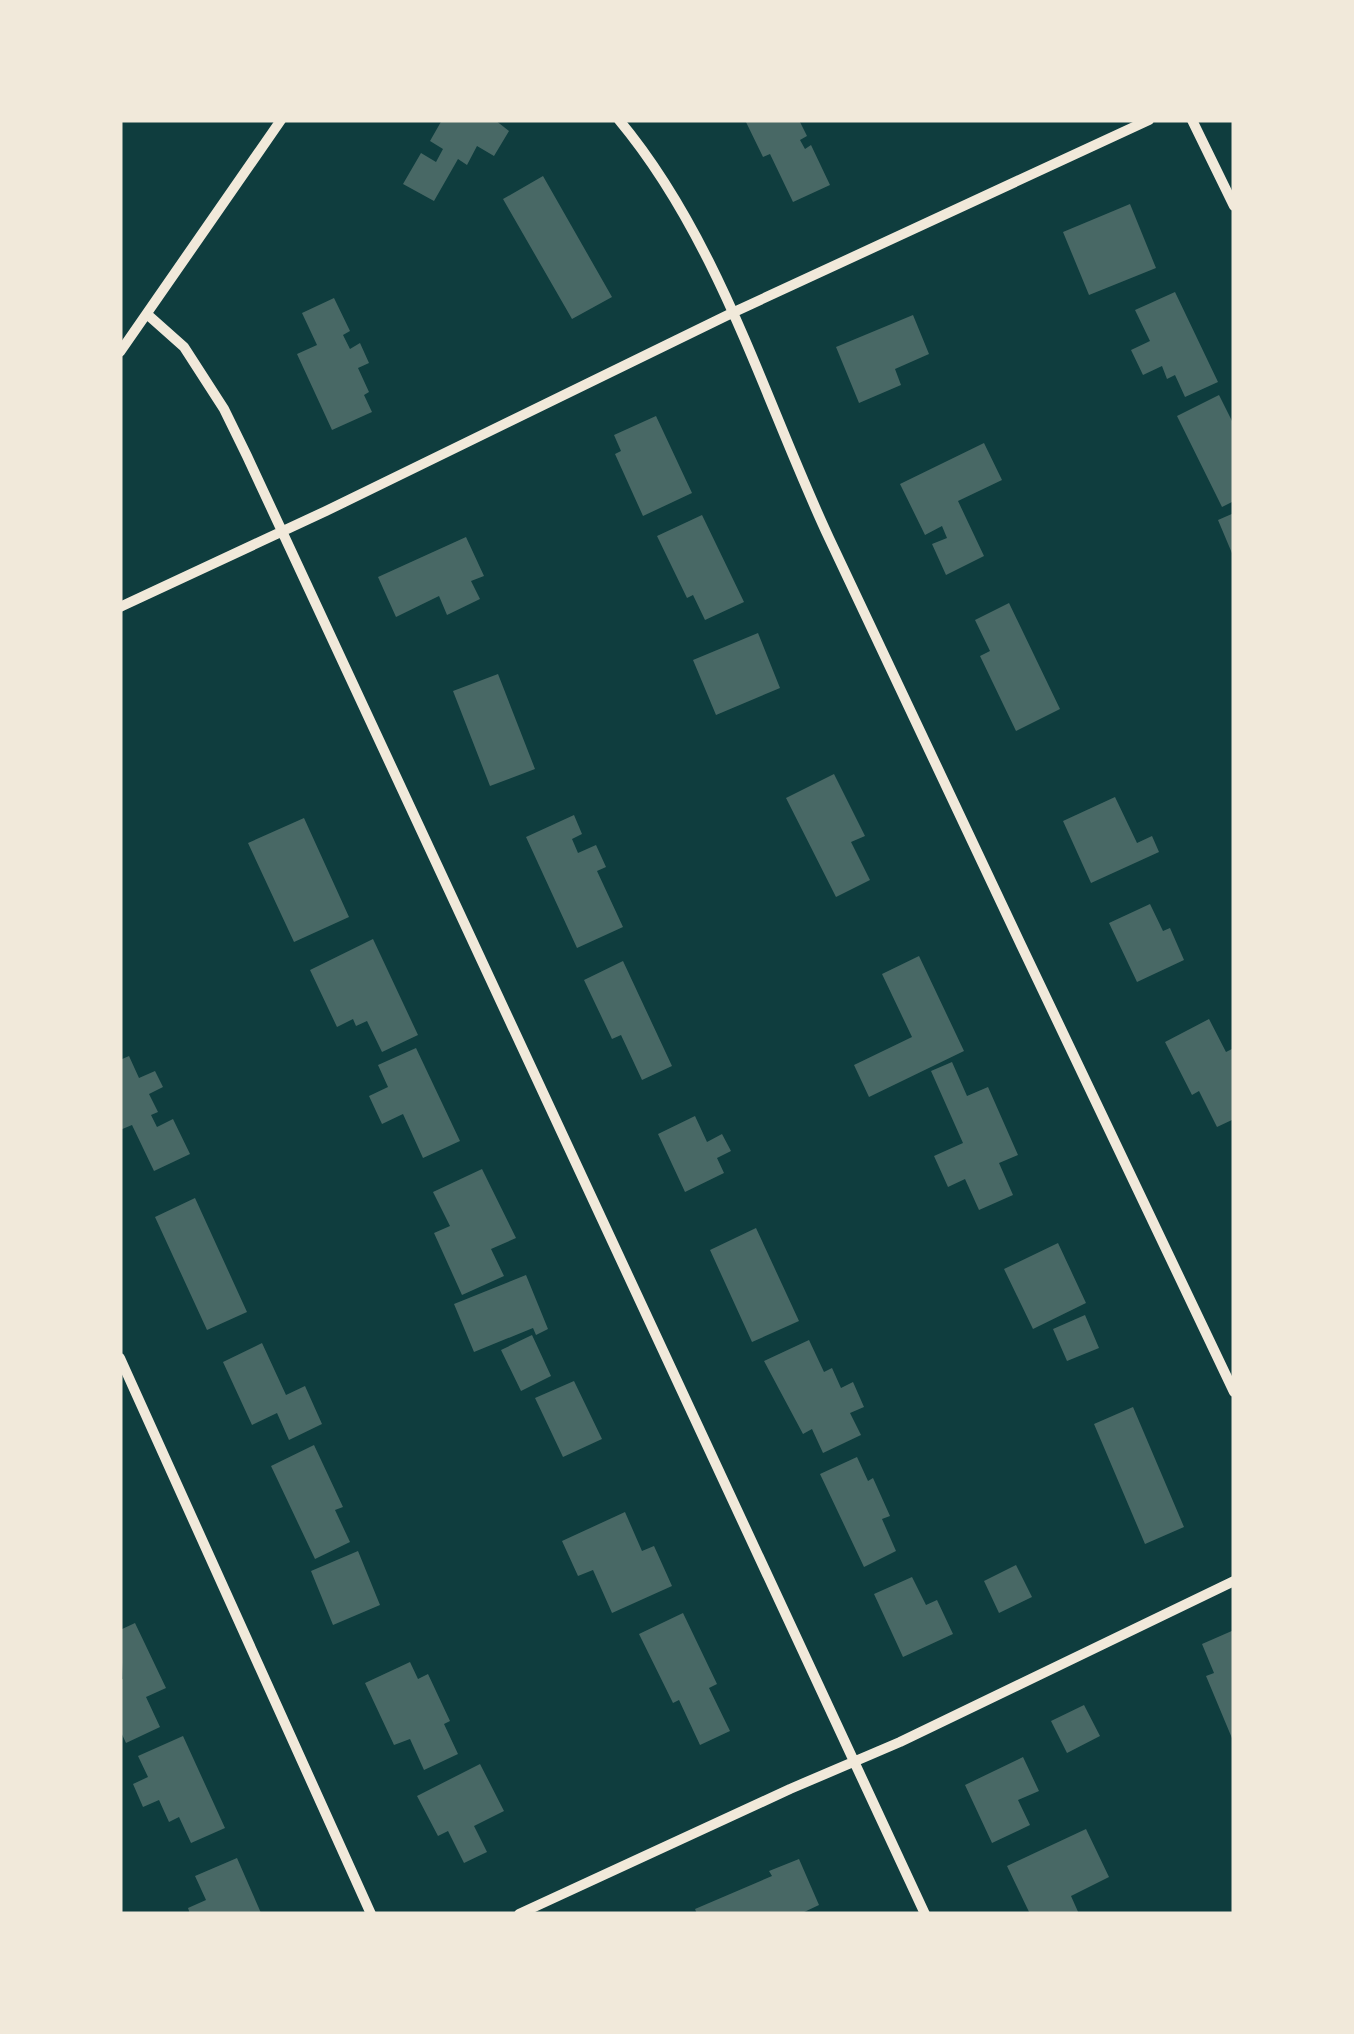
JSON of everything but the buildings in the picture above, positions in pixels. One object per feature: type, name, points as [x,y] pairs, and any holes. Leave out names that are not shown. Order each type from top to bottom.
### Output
[{"type":"street","points":[[120,352],[281,120]]},
{"type":"street","points":[[619,120],[665,186],[732,313],[828,536],[1234,1392]]},
{"type":"street","points":[[120,607],[732,313],[1149,120]]},
{"type":"street","points":[[1192,120],[1234,206]]},
{"type":"street","points":[[148,315],[184,347],[224,409],[925,1914]]},
{"type":"street","points":[[120,1358],[371,1914]]},
{"type":"street","points":[[520,1914],[1234,1581]]}]
